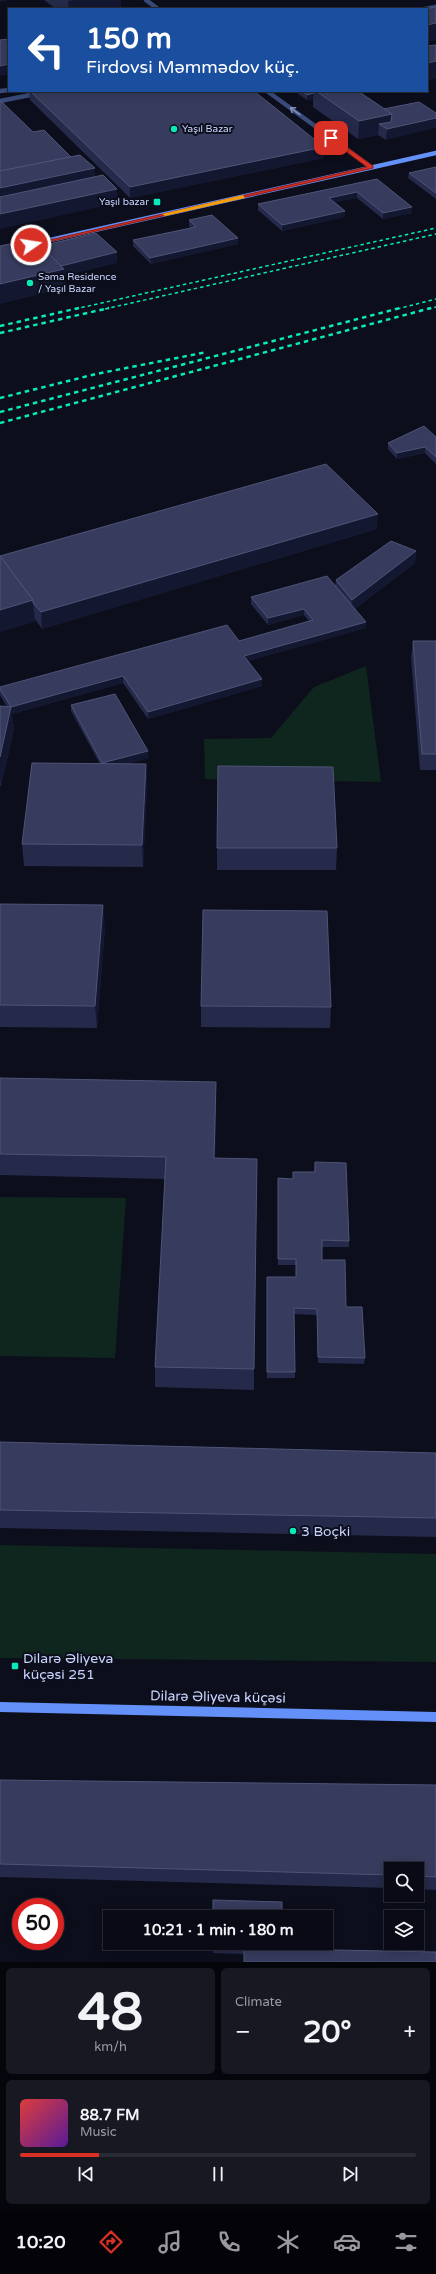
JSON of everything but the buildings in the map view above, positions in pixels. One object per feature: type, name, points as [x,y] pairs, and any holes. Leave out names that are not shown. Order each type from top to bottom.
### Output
[{"type":"main road","points":[[23,246],[436,153]]},
{"type":"main road","name":"Dilarə Əliyeva küçəsi","points":[[0,1707],[436,1717]]},
{"type":"street","points":[[146,0],[157,8]]},
{"type":"street","points":[[0,101],[45,92]]},
{"type":"street","points":[[268,92],[372,167]]},
{"type":"green space","points":[[366,666],[381,782],[205,779],[204,739],[271,738],[314,687]]},
{"type":"green space","points":[[0,1197],[126,1198],[115,1358],[0,1356]]},
{"type":"green space","points":[[0,1545],[436,1554],[436,1662],[0,1658]]},
{"type":"railway","points":[[75,309],[436,228]]},
{"type":"railway","points":[[105,309],[436,234]]},
{"type":"railway","points":[[397,309],[436,299]]},
{"type":"railway","points":[[428,309],[436,307]]},
{"type":"railway","points":[[0,326],[79,308]]},
{"type":"railway","points":[[0,333],[109,308]]},
{"type":"railway","points":[[0,412],[400,308]]},
{"type":"railway","points":[[0,423],[431,308]]},
{"type":"railway","points":[[0,398],[96,374],[207,352]]},
{"type":"slow traffic","points":[[165,214],[243,197]]},
{"type":"place","name":"Yaşıl Bazar","points":[[174,129]]},
{"type":"place","name":"Yaşıl bazar","points":[[157,202]]},
{"type":"place","name":"Səma Residence / Yaşıl Bazar","points":[[30,283]]},
{"type":"place","name":"3 Boçki","points":[[293,1531]]},
{"type":"place","name":"Dilarə Əliyeva küçəsi 251","points":[[15,1666]]},
{"type":"route","points":[[31,245],[372,167],[331,138]]}]
